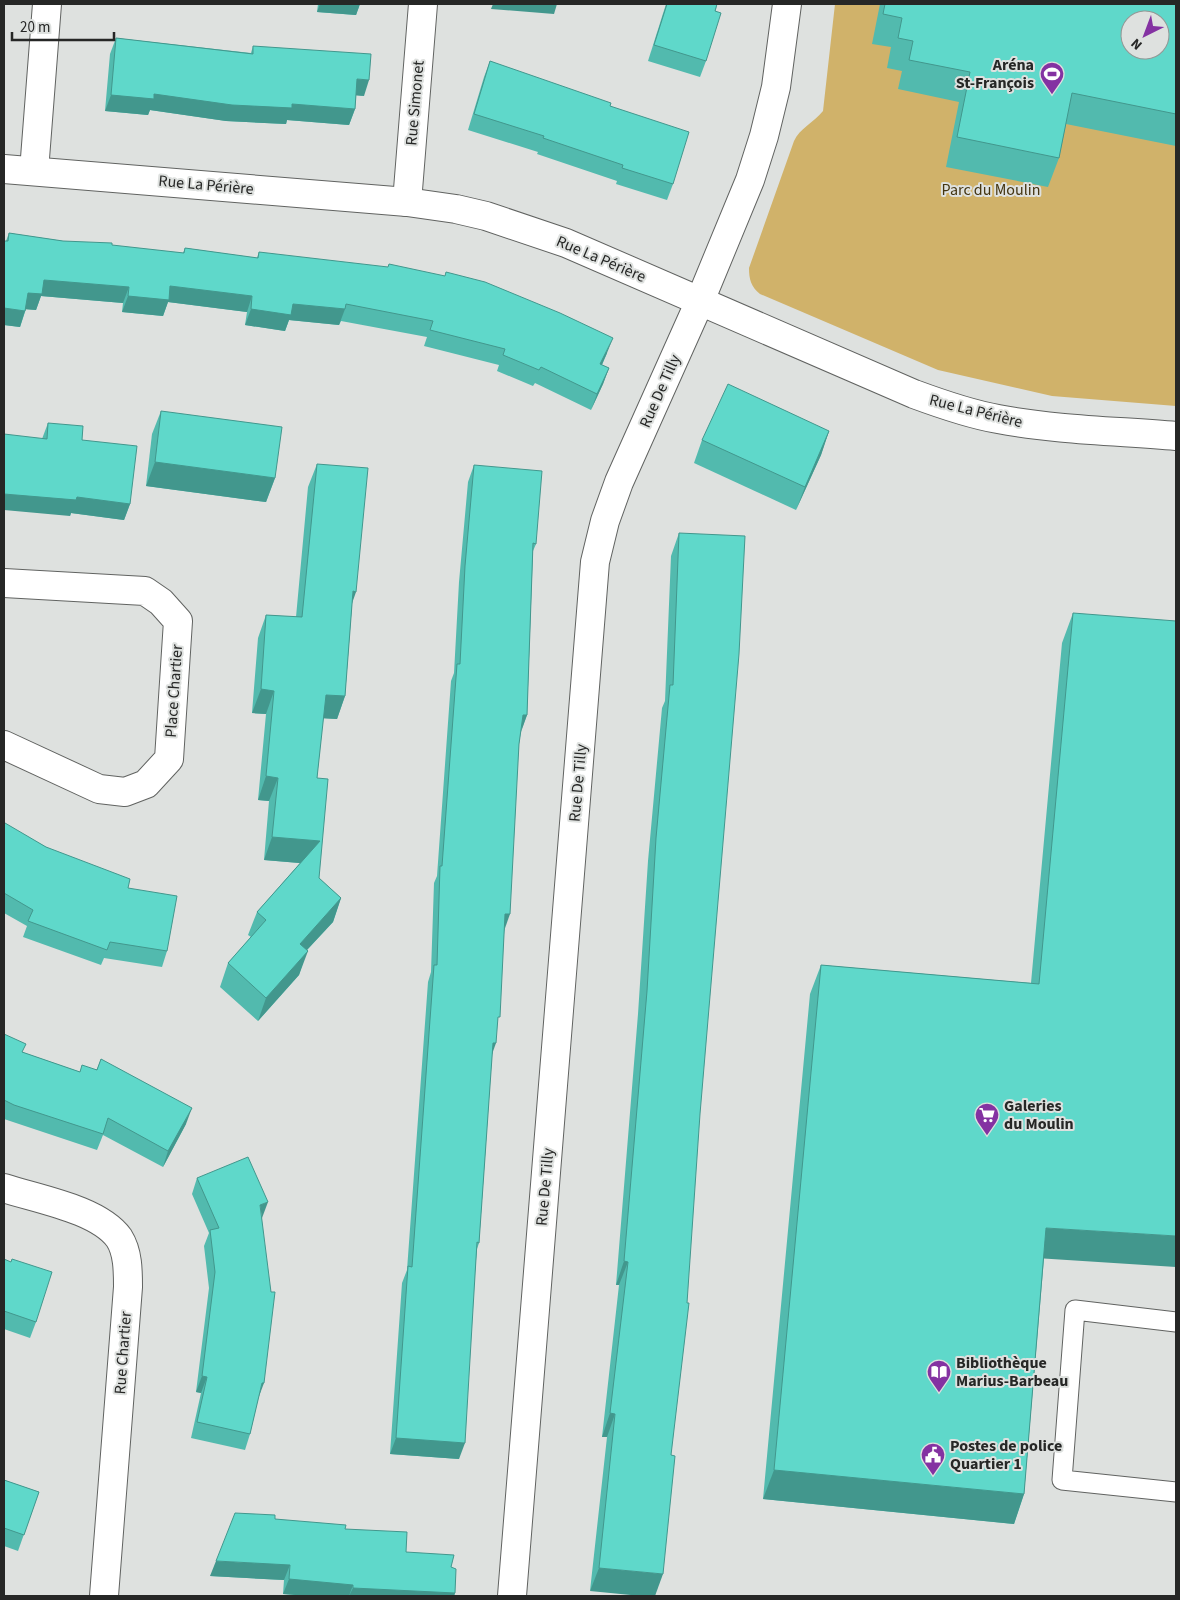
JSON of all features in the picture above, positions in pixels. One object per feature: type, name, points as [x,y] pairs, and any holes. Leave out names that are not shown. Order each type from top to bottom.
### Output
[{"type":"street","points":[[34,171],[47,4]]},
{"type":"street","name":"Rue Simonet","points":[[407,202],[423,4]]},
{"type":"street","name":"Rue De Tilly","points":[[512,1596],[595,562],[604,521],[619,482],[700,301],[750,180],[764,136],[776,87],[787,4]]},
{"type":"street","name":"Rue La Périère","points":[[4,169],[407,202],[456,209],[525,228],[566,243],[914,394],[953,408],[997,419],[1038,426],[1176,436]]},
{"type":"street","name":"Place Chartier","points":[[4,583],[144,591],[161,602],[178,621],[169,759],[146,784],[125,792],[99,789],[4,745]]},
{"type":"street","name":"Rue Chartier","points":[[4,1188],[82,1213],[104,1223],[120,1239],[128,1262],[128,1287],[104,1596]]},
{"type":"lane","points":[[1176,1322],[1075,1310],[1062,1480],[1176,1492]]},
{"type":"green space","name":"Parc du Moulin","points":[[835,4],[1176,4],[1176,406],[1052,396],[938,370],[760,294],[754,289],[751,282],[749,268],[794,141],[799,133],[823,111]]},
{"type":"building","points":[[667,4],[717,4],[715,11],[721,13],[706,61],[654,45]]},
{"type":"building","name":"Aréna St-François","points":[[885,4],[1176,4],[1176,114],[1072,93],[1059,158],[957,137],[970,72],[909,60],[913,41],[898,38],[902,18],[883,14]]},
{"type":"building","points":[[116,38],[253,54],[253,46],[371,54],[369,80],[357,79],[355,109],[292,104],[292,108],[232,105],[154,94],[154,99],[111,95]]},
{"type":"building","points":[[490,61],[611,103],[610,106],[689,132],[673,184],[622,168],[623,165],[543,138],[544,136],[474,114]]},
{"type":"building","points":[[9,233],[63,241],[112,243],[112,245],[184,253],[185,248],[258,258],[259,252],[388,267],[389,264],[445,276],[446,272],[485,282],[560,313],[613,338],[600,364],[609,368],[597,394],[541,367],[539,370],[503,355],[505,349],[430,330],[433,321],[346,304],[345,309],[293,304],[291,315],[251,309],[252,296],[170,286],[169,300],[128,296],[129,287],[44,280],[42,294],[28,293],[25,311],[4,308],[4,241],[8,241]]},
{"type":"building","points":[[728,384],[829,431],[805,487],[702,440]]},
{"type":"building","points":[[161,411],[282,427],[275,478],[155,462]]},
{"type":"building","points":[[48,423],[83,426],[82,440],[137,446],[130,504],[77,497],[76,500],[4,494],[4,434],[47,439]]},
{"type":"building","points":[[317,464],[368,468],[356,592],[353,591],[345,696],[326,695],[317,778],[328,779],[319,878],[341,898],[300,944],[308,951],[266,998],[228,963],[266,920],[257,912],[320,841],[272,837],[278,778],[266,776],[274,691],[261,689],[266,615],[302,617]]},
{"type":"building","points":[[474,465],[542,471],[536,544],[533,543],[527,715],[523,715],[519,744],[510,914],[505,914],[500,1017],[498,1017],[496,1043],[493,1043],[479,1243],[477,1242],[465,1443],[396,1438],[408,1266],[412,1267],[434,965],[437,965],[440,866],[442,866],[457,664],[460,664],[465,566]]},
{"type":"building","points":[[679,533],[745,536],[739,654],[700,1114],[687,1303],[689,1303],[671,1455],[675,1456],[663,1574],[599,1568],[615,1414],[610,1413],[628,1262],[624,1261],[647,991],[656,838],[670,685],[673,685]]},
{"type":"building","name":"Galeries du Moulin","points":[[1073,613],[1176,621],[1176,1236],[1046,1228],[1024,1494],[774,1470],[821,965],[1039,984]]},
{"type":"building","points":[[5,823],[46,847],[130,879],[128,888],[177,896],[167,951],[110,942],[107,950],[28,921],[33,910],[4,893]]},
{"type":"building","points":[[4,1034],[26,1044],[22,1052],[80,1072],[82,1065],[97,1070],[101,1059],[192,1108],[168,1151],[108,1118],[103,1134],[14,1105],[4,1100]]},
{"type":"building","points":[[248,1157],[268,1202],[260,1205],[271,1292],[275,1292],[264,1383],[262,1383],[250,1434],[197,1422],[207,1377],[202,1376],[215,1272],[210,1230],[219,1228],[197,1178]]},
{"type":"building","points":[[4,1259],[11,1262],[12,1259],[52,1272],[36,1322],[4,1311]]},
{"type":"building","points":[[4,1480],[39,1492],[24,1535],[4,1528]]},
{"type":"building","points":[[235,1513],[275,1515],[275,1519],[346,1525],[345,1529],[407,1532],[406,1552],[454,1555],[451,1567],[456,1569],[455,1593],[353,1588],[353,1585],[289,1579],[290,1565],[216,1561]]},
{"type":"place","name":"Aréna St-François","points":[[1052,95]]},
{"type":"place","name":"Galeries du Moulin","points":[[987,1136]]},
{"type":"place","name":"Bibliothèque Marius-Barbeau","points":[[939,1393]]},
{"type":"place","name":"Postes de police Quartier 1","points":[[933,1476]]}]
